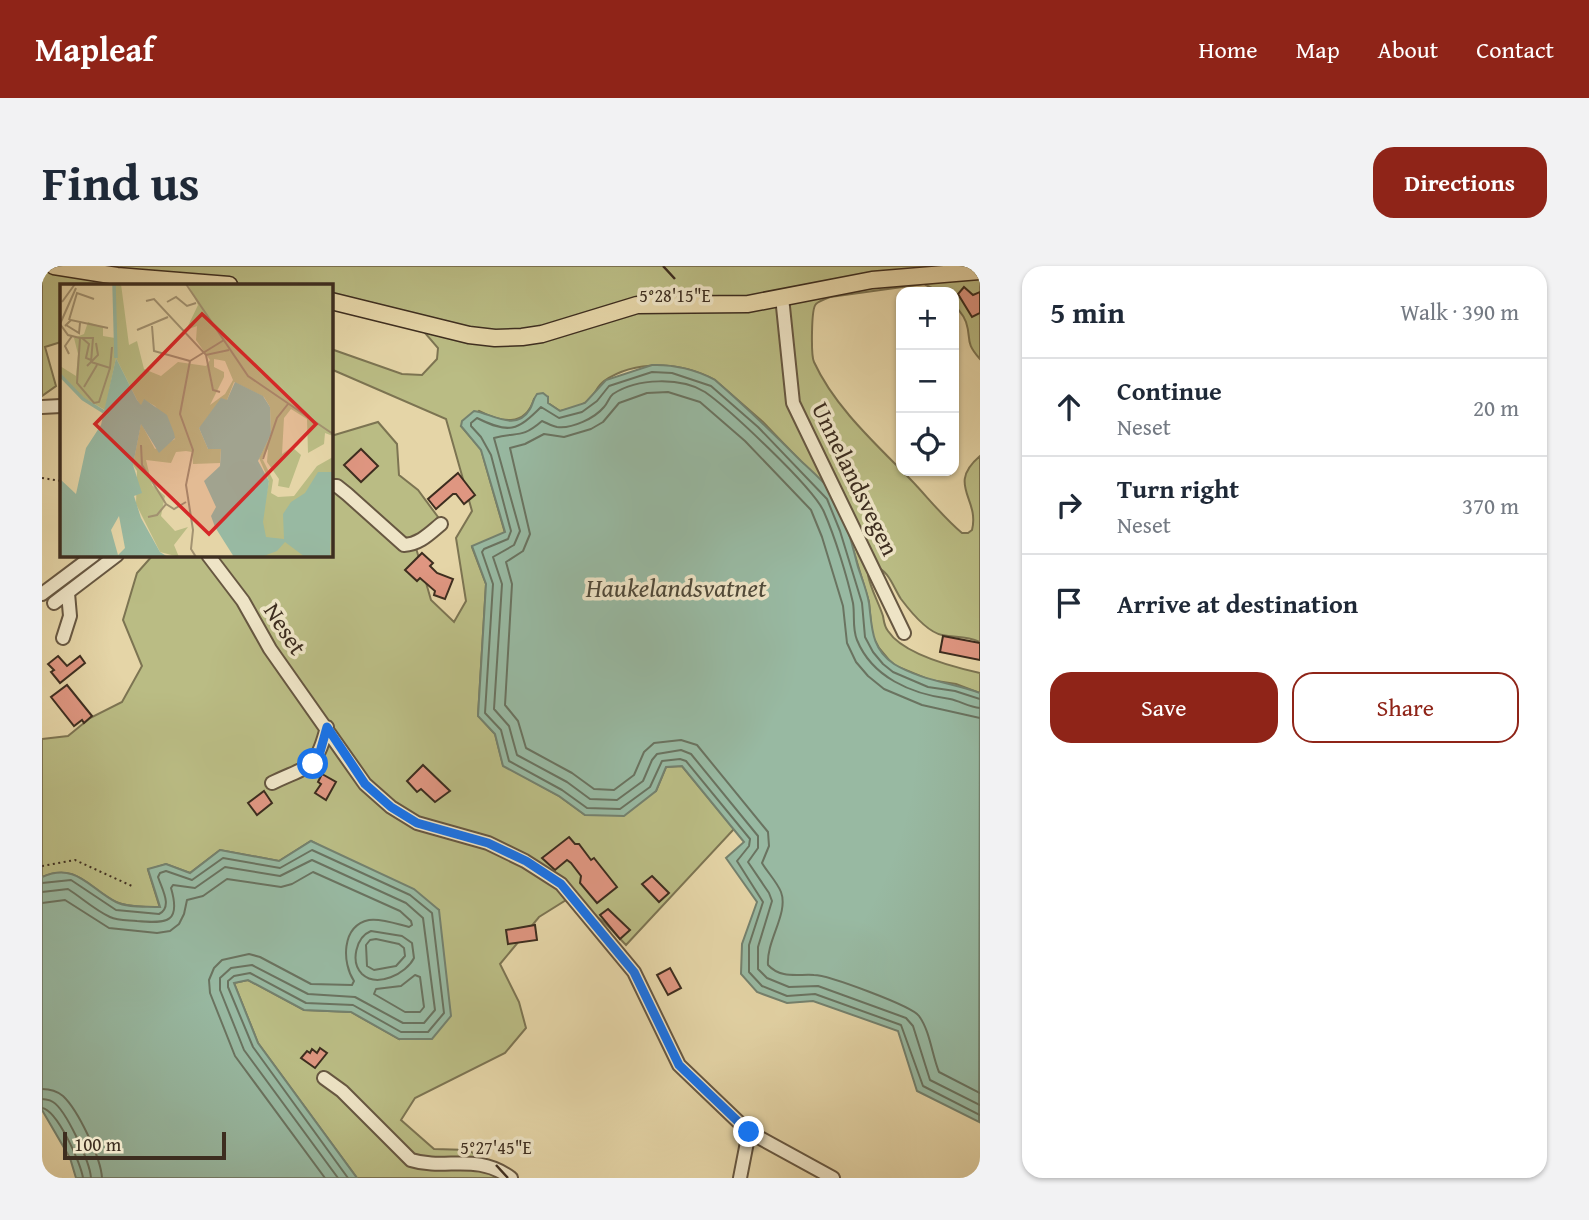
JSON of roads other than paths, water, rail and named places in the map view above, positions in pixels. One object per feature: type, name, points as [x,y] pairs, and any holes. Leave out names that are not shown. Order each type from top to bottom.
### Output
[{"type":"main road","points":[[54,266],[117,276],[217,284]]},
{"type":"main road","points":[[332,301],[469,335],[495,338],[542,334],[637,305],[748,304],[872,280],[980,271]]},
{"type":"street","name":"Unnelandsvegen","points":[[782,297],[793,403],[904,633]]},
{"type":"street","points":[[42,407],[60,406]]},
{"type":"street","points":[[332,486],[337,486],[347,494],[404,545],[412,545],[423,539],[441,524]]},
{"type":"street","points":[[42,594],[93,556]]},
{"type":"street","points":[[54,603],[116,556]]},
{"type":"street","name":"Neset","points":[[209,556],[243,601],[270,649],[365,784],[391,807],[417,823],[488,843],[526,861],[561,884],[634,972],[679,1065],[749,1132],[833,1178]]},
{"type":"street","points":[[63,638],[71,616],[68,593]]},
{"type":"street","points":[[272,783],[313,764],[320,752],[327,727]]},
{"type":"street","points":[[324,1078],[342,1091],[411,1160],[421,1163],[477,1163],[500,1170],[511,1178]]},
{"type":"street","points":[[740,1178],[749,1132]]},
{"type":"water","name":"Haukelandsvatnet","points":[[652,365],[685,368],[715,380],[829,490],[841,509],[868,598],[874,637],[886,658],[914,674],[980,693],[979,1122],[917,1091],[898,1031],[813,1001],[787,1003],[757,992],[741,974],[742,944],[757,902],[726,858],[744,842],[682,766],[666,767],[656,791],[624,816],[585,815],[559,796],[503,766],[495,734],[478,716],[486,584],[472,546],[505,532],[481,450],[461,426],[462,421],[474,411],[503,420],[518,420],[530,409],[537,394],[543,393],[548,397],[548,403],[560,411],[585,403],[606,380]]},
{"type":"water","points":[[311,841],[414,889],[439,910],[451,1016],[432,1039],[399,1039],[351,1012],[304,1010],[248,980],[234,983],[258,1043],[357,1178],[76,1178],[70,1158],[42,1110],[42,877],[54,873],[73,875],[121,904],[160,907],[148,869],[166,864],[190,873],[220,850],[279,861]]}]
